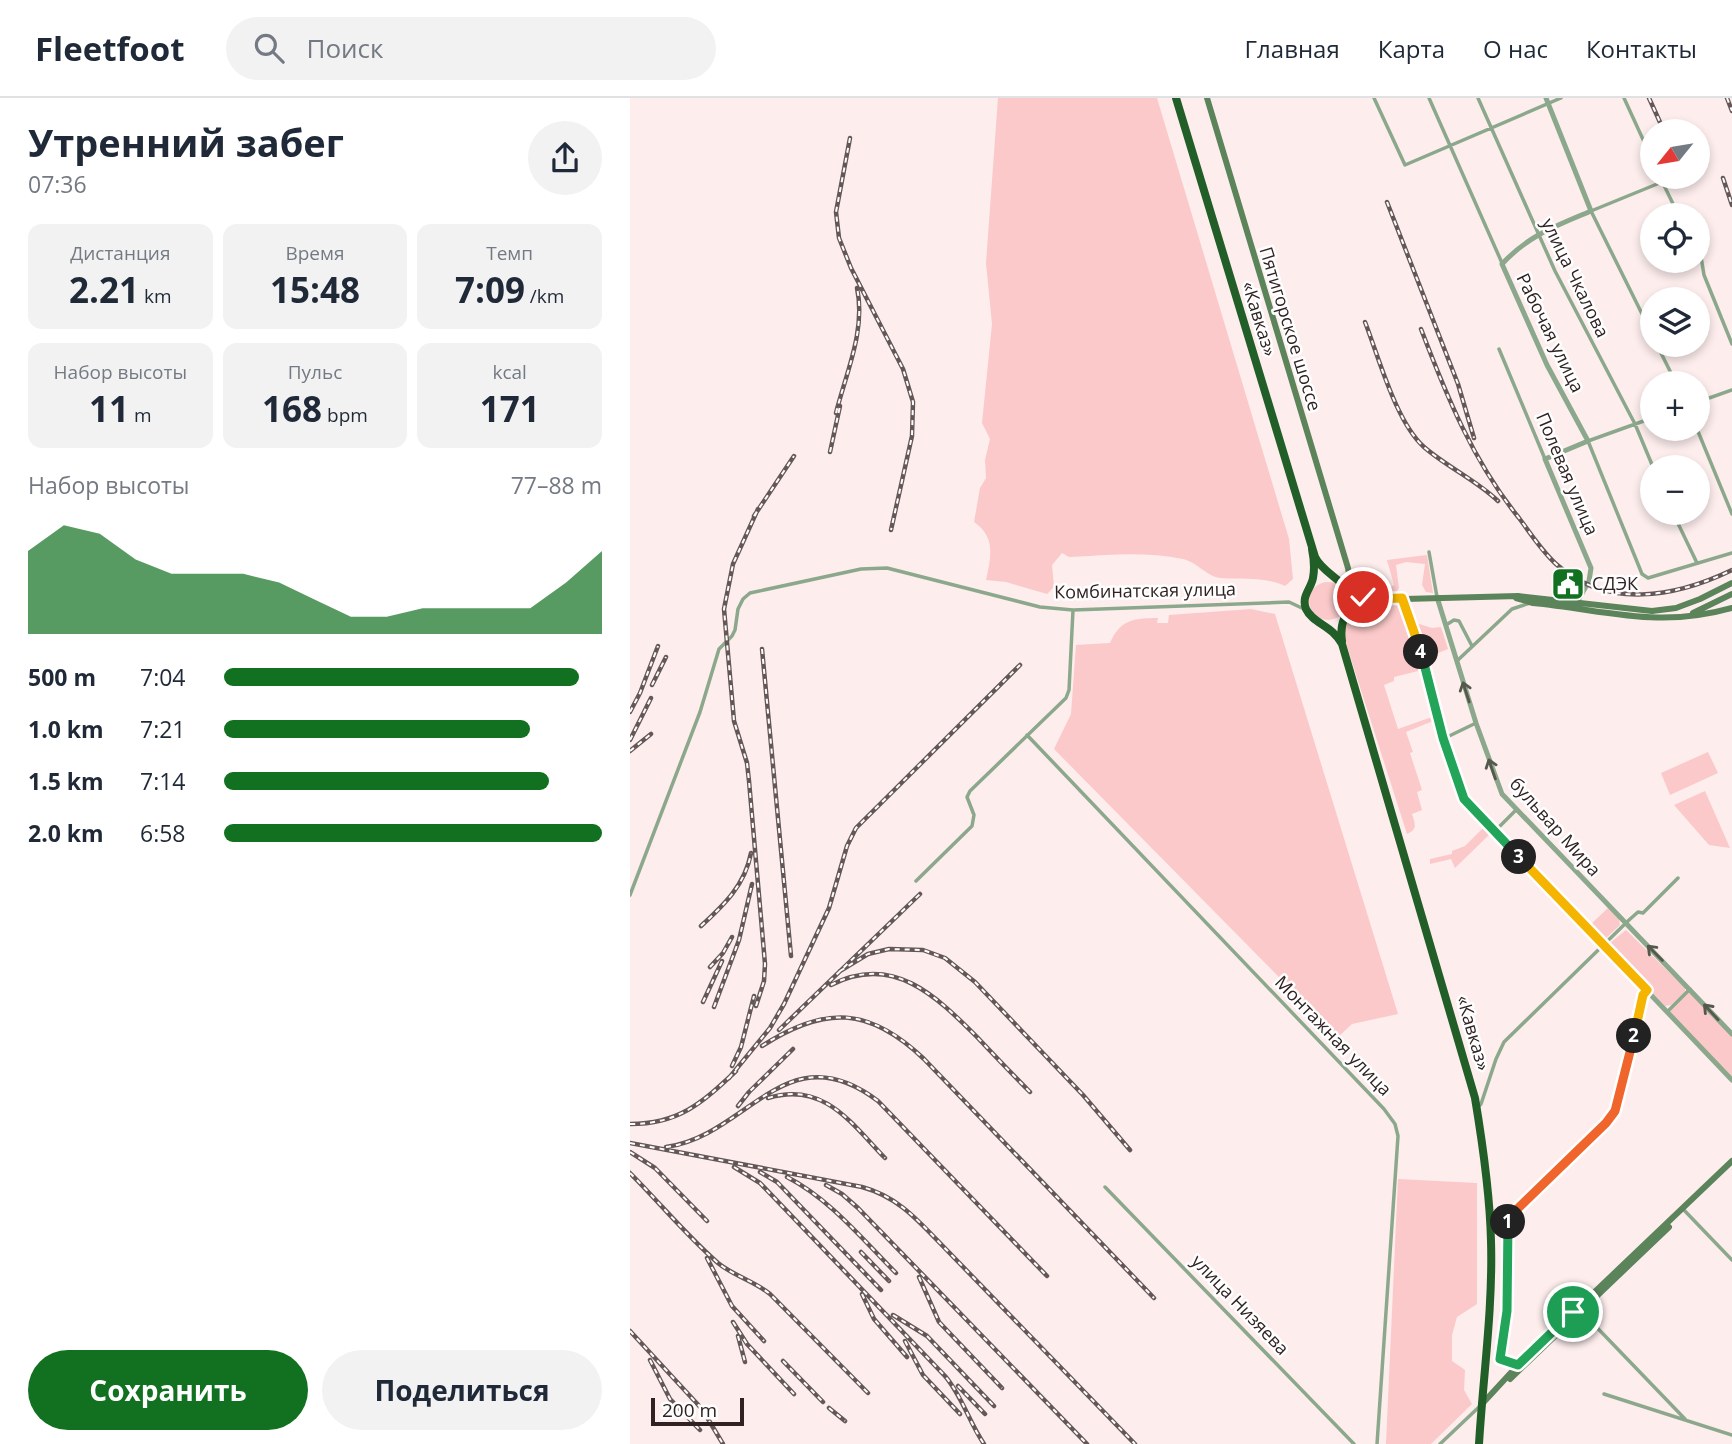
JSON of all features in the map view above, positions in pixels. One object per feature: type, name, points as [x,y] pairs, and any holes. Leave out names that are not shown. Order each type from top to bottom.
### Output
[{"type":"highway","name":"«Кавказ»","points":[[1176,98],[1312,550],[1318,564],[1348,591]]},
{"type":"highway","name":"«Кавказ»","points":[[1312,550],[1314,567],[1305,602],[1308,613],[1333,631],[1342,644],[1464,1054],[1477,1109],[1484,1149],[1491,1243],[1490,1300],[1479,1444]]},
{"type":"highway","points":[[1309,588],[1320,579],[1337,579]]},
{"type":"highway","points":[[1348,591],[1350,608]]},
{"type":"highway","name":"«Кавказ»","points":[[1342,644],[1345,617],[1350,608]]},
{"type":"highway","points":[[1323,623],[1335,623],[1345,617]]},
{"type":"main road","name":"Пятигорское шоссе","points":[[1207,98],[1348,568],[1348,591]]},
{"type":"main road","points":[[1337,579],[1346,577],[1348,568]]},
{"type":"main road","points":[[1676,608],[1732,583]]},
{"type":"main road","points":[[1348,591],[1374,599]]},
{"type":"main road","points":[[1511,596],[1533,603],[1643,611],[1676,608],[1729,595]]},
{"type":"main road","points":[[1679,617],[1729,595]]},
{"type":"main road","points":[[1350,608],[1361,601],[1374,599],[1511,596],[1642,618],[1679,617],[1732,608]]},
{"type":"main road","points":[[1480,1406],[1732,1164]]},
{"type":"street","points":[[1374,98],[1405,166],[1491,129],[1547,101],[1561,98]]},
{"type":"street","name":"Рабочая улица","points":[[1429,98],[1547,365],[1588,441],[1643,574],[1648,578],[1696,563]]},
{"type":"street","name":"улица Чкалова","points":[[1478,98],[1537,234],[1592,347],[1635,424],[1648,455]]},
{"type":"street","points":[[1624,98],[1640,133]]},
{"type":"street","points":[[1547,101],[1591,211],[1640,310]]},
{"type":"street","points":[[1502,264],[1518,247],[1537,234],[1645,189]]},
{"type":"street","points":[[1704,273],[1732,344]]},
{"type":"street","name":"Полевая улица","points":[[1499,349],[1591,568],[1590,579],[1575,606]]},
{"type":"street","points":[[1710,398],[1732,390]]},
{"type":"street","points":[[1545,458],[1640,422]]},
{"type":"street","points":[[1702,441],[1732,514]]},
{"type":"street","points":[[1679,525],[1696,563],[1732,553]]},
{"type":"street","name":"бульвар Мира","points":[[1429,552],[1444,626],[1499,789],[1732,1034]]},
{"type":"street","name":"Комбинатская улица","points":[[630,895],[700,712],[719,649],[732,636],[738,609],[750,593],[861,569],[887,568],[1040,607],[1073,610],[1289,602],[1309,588]]},
{"type":"street","points":[[1402,598],[1427,669],[1443,738],[1464,799],[1732,1080]]},
{"type":"street","points":[[1289,602],[1300,605],[1308,613]]},
{"type":"street","points":[[1456,662],[1512,609],[1533,603]]},
{"type":"street","points":[[1676,608],[1679,617]]},
{"type":"street","points":[[916,881],[972,826],[974,815],[967,797],[970,791],[1066,698],[1069,690],[1073,610]]},
{"type":"street","points":[[1444,626],[1454,620],[1459,621],[1472,646]]},
{"type":"street","points":[[1443,738],[1476,723]]},
{"type":"street","name":"Монтажная улица","points":[[1027,735],[1384,1109],[1395,1124],[1398,1136],[1377,1444]]},
{"type":"street","points":[[1494,832],[1517,809]]},
{"type":"street","points":[[1477,1109],[1493,1066],[1508,1038],[1625,924],[1638,912],[1643,913],[1678,878]]},
{"type":"street","points":[[1668,1011],[1689,989]]},
{"type":"street","points":[[1500,1359],[1507,1311],[1508,1218],[1606,1123],[1615,1111],[1643,995],[1647,990]]},
{"type":"street","name":"улица Низяева","points":[[1105,1187],[1354,1444]]},
{"type":"street","points":[[1684,1210],[1732,1260]]},
{"type":"street","points":[[1580,1309],[1685,1419]]},
{"type":"street","points":[[1485,1356],[1520,1367]]},
{"type":"street","points":[[1604,1394],[1732,1435]]},
{"type":"street","points":[[1440,1444],[1480,1406]]},
{"type":"shaded area","points":[[998,98],[1157,98],[1289,539],[1293,579],[1285,586],[1261,580],[1216,577],[1183,559],[1140,554],[1069,557],[1062,553],[1052,565],[1054,587],[1047,594],[1006,582],[986,580],[989,541],[974,522],[980,488],[986,478],[985,460],[990,439],[982,423],[992,324],[986,263]]},
{"type":"shaded area","points":[[1427,555],[1433,593],[1426,592],[1422,585],[1425,564],[1406,562],[1396,565],[1399,588],[1395,595],[1390,593],[1394,585],[1387,560]]},
{"type":"shaded area","points":[[1328,582],[1341,588],[1347,601],[1341,614],[1328,620],[1315,614],[1309,601],[1315,588]]},
{"type":"shaded area","points":[[1378,603],[1402,604],[1424,666],[1422,670],[1394,677],[1394,681],[1384,685],[1398,729],[1429,718],[1435,719],[1406,732],[1422,790],[1417,792],[1422,810],[1412,814],[1414,828],[1407,834],[1344,637],[1349,617],[1355,611]]},
{"type":"shaded area","points":[[1251,609],[1275,614],[1398,1014],[1352,1024],[1338,1037],[1054,749],[1071,714],[1076,645],[1110,643],[1118,629],[1134,620],[1158,618],[1157,623],[1168,623],[1169,615]]},
{"type":"shaded area","points":[[1416,623],[1432,628],[1441,627],[1448,649],[1426,658],[1414,625]]},
{"type":"shaded area","points":[[1708,752],[1718,773],[1670,795],[1661,773]]},
{"type":"shaded area","points":[[1705,791],[1730,848],[1709,845],[1674,805]]},
{"type":"shaded area","points":[[1483,828],[1488,828],[1490,834],[1455,868],[1451,859],[1430,864],[1430,859],[1452,854],[1452,851],[1465,846]]},
{"type":"shaded area","points":[[1608,908],[1619,919],[1620,925],[1604,940],[1591,924]]},
{"type":"shaded area","points":[[1626,930],[1685,988],[1685,992],[1671,1005],[1665,1006],[1611,949],[1610,943]]},
{"type":"shaded area","points":[[1690,989],[1732,1034],[1732,1080],[1668,1011]]},
{"type":"shaded area","points":[[1398,1179],[1477,1183],[1477,1304],[1457,1317],[1452,1335],[1452,1361],[1465,1370],[1464,1390],[1472,1404],[1431,1444],[1386,1444]]},
{"type":"railway","points":[[1649,98],[1659,119]]},
{"type":"railway","points":[[1727,98],[1732,111]]},
{"type":"railway","points":[[850,138],[836,212],[839,238],[851,268],[903,369],[913,402],[912,436],[891,530]]},
{"type":"railway","points":[[1723,178],[1732,205]]},
{"type":"railway","points":[[1387,202],[1458,384],[1474,438]]},
{"type":"railway","points":[[836,413],[857,335],[857,288]]},
{"type":"railway","points":[[1365,322],[1389,389],[1414,436],[1433,454],[1498,501]]},
{"type":"railway","points":[[1421,329],[1462,428],[1488,474],[1541,548],[1556,564],[1576,579],[1597,588],[1642,594],[1688,587],[1732,570]]},
{"type":"railway","points":[[830,452],[840,406]]},
{"type":"railway","points":[[754,516],[794,456]]},
{"type":"railway","points":[[756,1006],[764,981],[765,964],[747,763],[734,721],[724,609],[733,564],[758,509]]},
{"type":"railway","points":[[630,712],[658,646]]},
{"type":"railway","points":[[762,649],[791,956]]},
{"type":"railway","points":[[652,685],[666,657]]},
{"type":"railway","points":[[729,1078],[770,1028],[784,1004],[829,908],[847,846],[856,828],[1020,665]]},
{"type":"railway","points":[[630,740],[651,698]]},
{"type":"railway","points":[[630,751],[651,734]]},
{"type":"railway","points":[[701,926],[739,885],[751,853]]},
{"type":"railway","points":[[714,1007],[739,940],[752,884]]},
{"type":"railway","points":[[779,1030],[920,894]]},
{"type":"railway","points":[[710,967],[723,953],[732,937]]},
{"type":"railway","points":[[840,971],[868,954],[889,949],[923,950],[945,958],[975,982],[1083,1095],[1130,1150]]},
{"type":"railway","points":[[703,1002],[722,961]]},
{"type":"railway","points":[[831,985],[853,976],[874,974],[894,977],[912,984],[946,1007],[1030,1092]]},
{"type":"railway","points":[[732,1066],[741,1047],[754,996]]},
{"type":"railway","points":[[762,1046],[807,1023],[827,1018],[865,1021],[884,1029],[924,1059],[1154,1298]]},
{"type":"railway","points":[[738,1106],[793,1049]]},
{"type":"railway","points":[[630,1124],[662,1120],[689,1110],[736,1071]]},
{"type":"railway","points":[[666,1147],[695,1139],[792,1082],[818,1077],[846,1082],[878,1101],[1047,1276]]},
{"type":"railway","points":[[768,1098],[788,1094],[821,1100],[848,1119],[885,1158]]},
{"type":"railway","points":[[630,1143],[862,1187],[894,1201],[929,1231],[1135,1444]]},
{"type":"railway","points":[[630,1152],[655,1168],[707,1221]]},
{"type":"railway","points":[[734,1167],[760,1183],[945,1376],[984,1444]]},
{"type":"railway","points":[[760,1172],[777,1182],[881,1290]]},
{"type":"railway","points":[[630,1173],[707,1253],[724,1268],[770,1294],[868,1393]]},
{"type":"railway","points":[[787,1177],[832,1208],[896,1273]]},
{"type":"railway","points":[[826,1185],[858,1208],[1087,1444]]},
{"type":"railway","points":[[861,1252],[889,1281]]},
{"type":"railway","points":[[707,1258],[732,1306],[764,1341]]},
{"type":"railway","points":[[919,1277],[939,1322],[1002,1388]]},
{"type":"railway","points":[[862,1294],[874,1319],[907,1357]]},
{"type":"railway","points":[[893,1315],[927,1336],[994,1406]]},
{"type":"railway","points":[[733,1322],[747,1344],[794,1394]]},
{"type":"railway","points":[[630,1331],[702,1409],[723,1444]]},
{"type":"railway","points":[[738,1336],[745,1362]]},
{"type":"railway","points":[[905,1341],[923,1375],[960,1414]]},
{"type":"railway","points":[[650,1360],[670,1399],[700,1430]]},
{"type":"railway","points":[[783,1361],[823,1402]]},
{"type":"railway","points":[[958,1386],[985,1414]]},
{"type":"railway","points":[[829,1408],[845,1421]]},
{"type":"place","name":"СДЭК","points":[[1568,584]]},
{"type":"route","points":[[1363,597],[1402,598],[1427,669],[1443,738],[1468,805],[1647,990],[1643,995],[1615,1111],[1606,1123],[1508,1218],[1507,1311],[1500,1359],[1518,1365],[1573,1312]]}]
